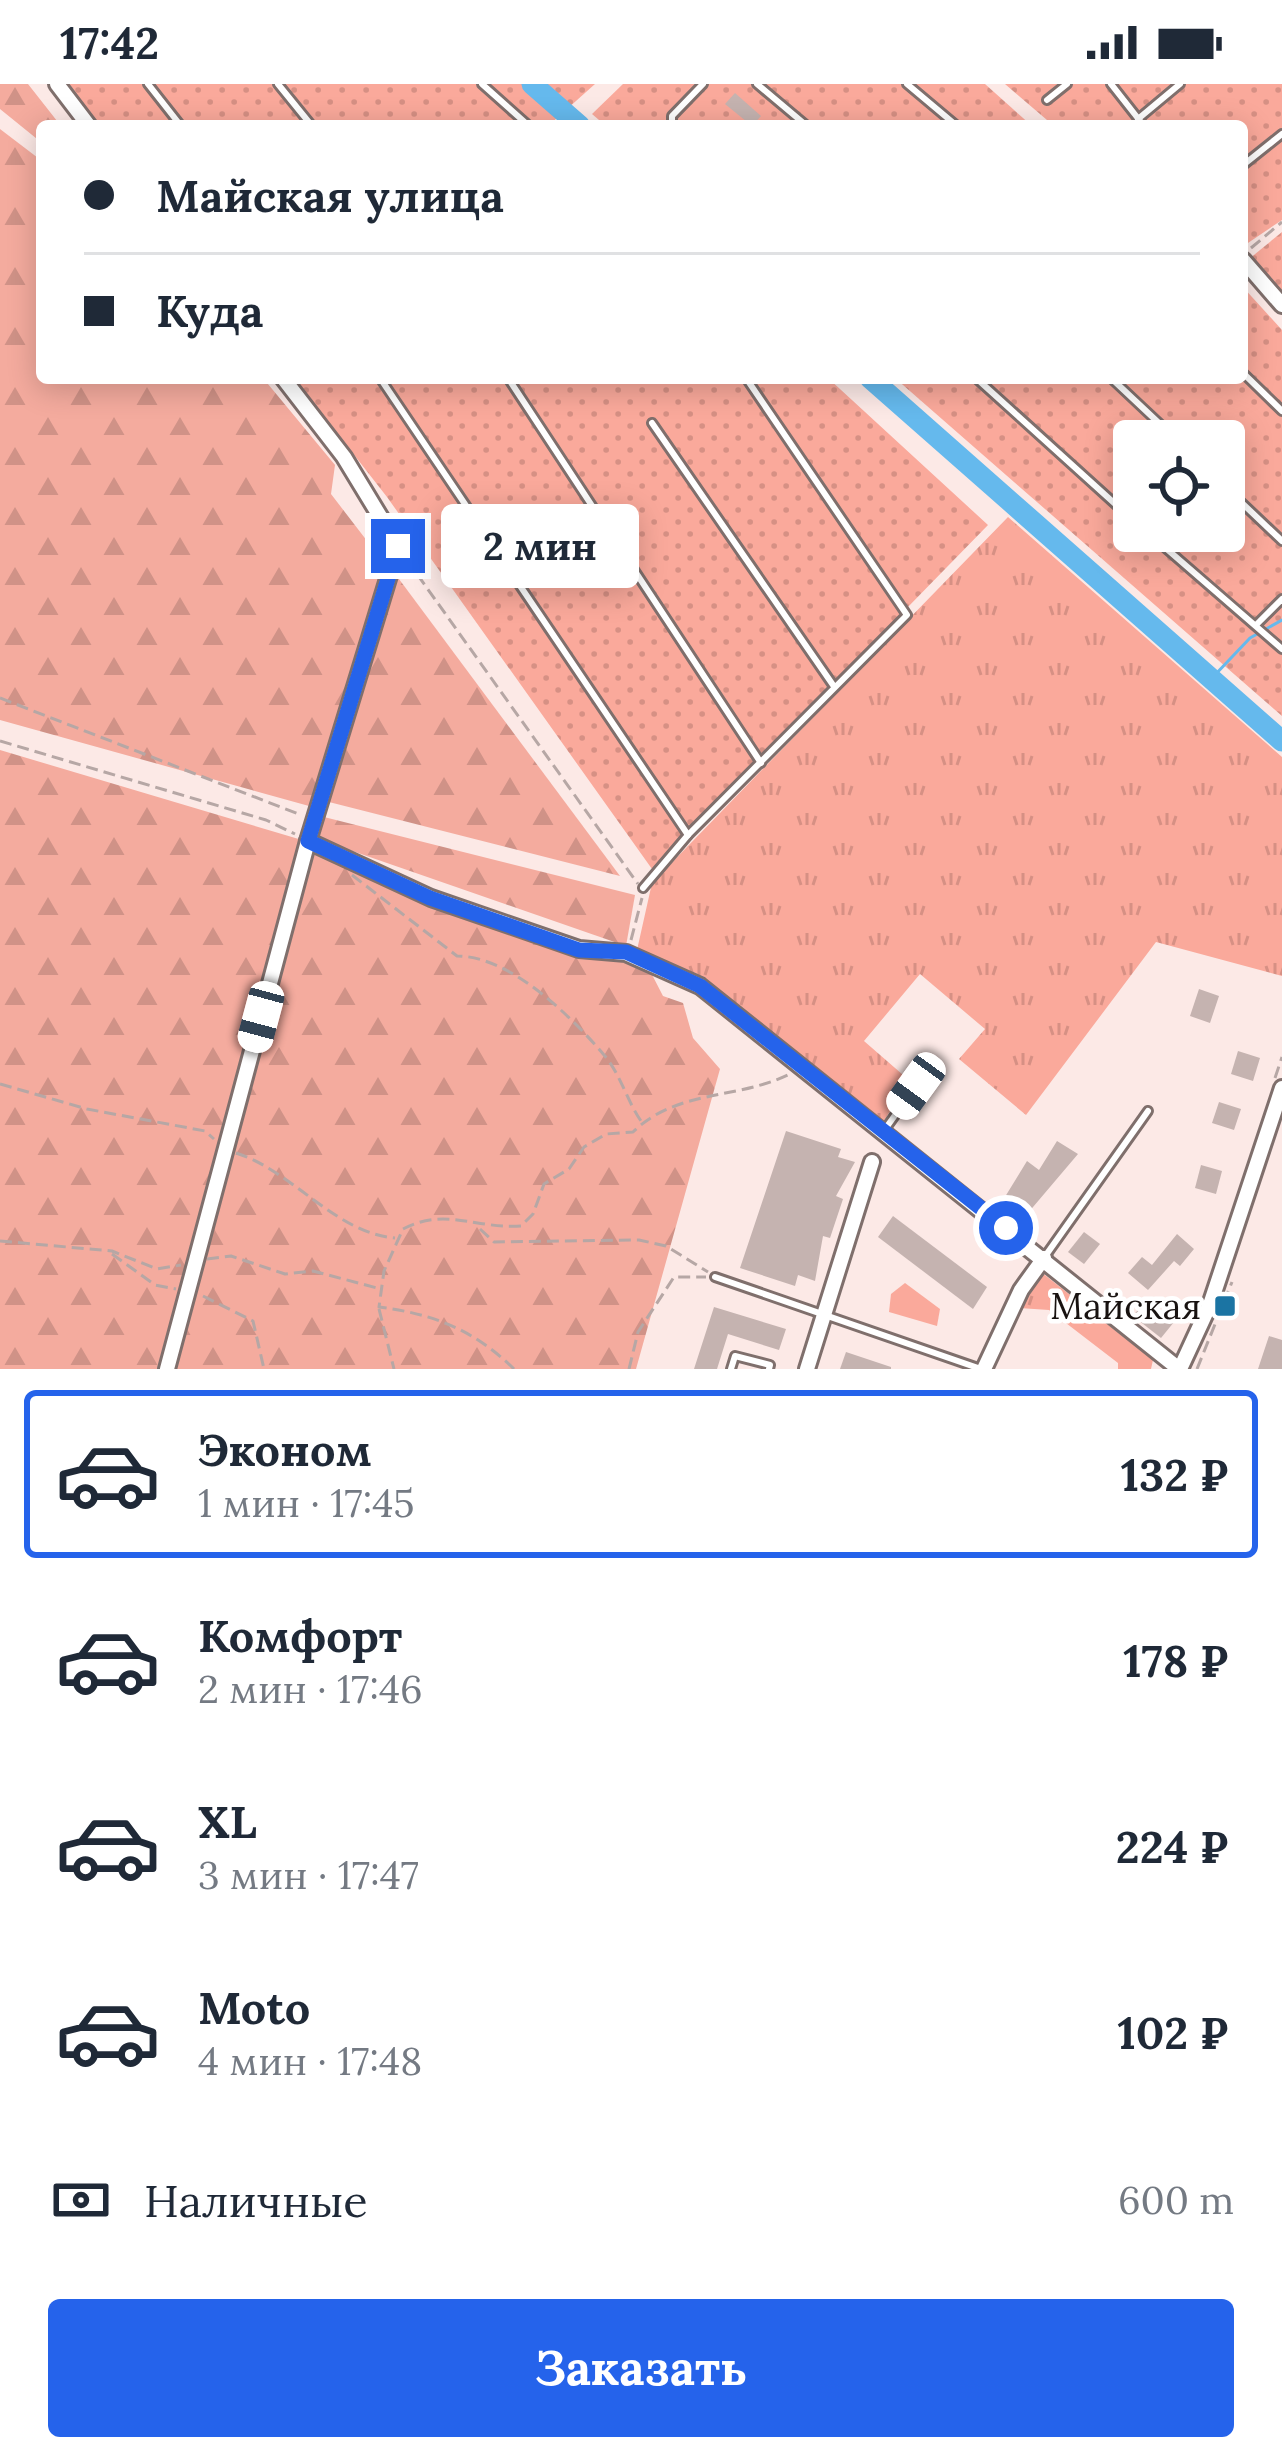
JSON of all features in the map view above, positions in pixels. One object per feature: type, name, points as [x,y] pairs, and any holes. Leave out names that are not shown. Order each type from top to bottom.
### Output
[{"type":"street","points":[[57,84],[84,120]]},
{"type":"street","points":[[1248,266],[1282,304]]},
{"type":"street","points":[[167,1369],[308,841],[398,546],[344,457],[288,384]]},
{"type":"street","points":[[308,841],[430,898],[579,950],[626,952],[700,986],[1179,1369],[1210,1302],[1282,1088]]},
{"type":"street","points":[[807,1369],[872,1162]]},
{"type":"street","points":[[982,1369],[1021,1290],[1044,1258]]},
{"type":"lane","points":[[148,84],[176,120]]},
{"type":"lane","points":[[278,84],[307,120]]},
{"type":"lane","points":[[482,84],[522,120]]},
{"type":"lane","points":[[672,120],[703,84]]},
{"type":"lane","points":[[757,84],[800,120]]},
{"type":"lane","points":[[907,84],[950,120]]},
{"type":"lane","points":[[1047,100],[1067,84]]},
{"type":"lane","points":[[1111,84],[1139,120]]},
{"type":"lane","points":[[1143,120],[1180,84]]},
{"type":"lane","points":[[1248,161],[1282,134]]},
{"type":"lane","points":[[1248,378],[1282,411]]},
{"type":"lane","points":[[384,384],[688,835]]},
{"type":"lane","points":[[512,384],[761,763]]},
{"type":"lane","points":[[643,888],[833,685],[907,615],[750,384]]},
{"type":"lane","points":[[983,384],[1113,501]]},
{"type":"lane","points":[[1117,384],[1156,420]]},
{"type":"lane","points":[[652,423],[833,685]]},
{"type":"lane","points":[[1245,506],[1282,542]]},
{"type":"lane","points":[[1170,552],[1282,649]]},
{"type":"lane","points":[[1256,626],[1282,599]]},
{"type":"lane","points":[[883,1132],[916,1086]]},
{"type":"lane","points":[[1044,1258],[1148,1111]]},
{"type":"lane","points":[[715,1277],[982,1369]]},
{"type":"lane","points":[[731,1369],[735,1355],[770,1365],[769,1369]]},
{"type":"path","points":[[1248,253],[1282,222]]},
{"type":"path","points":[[398,546],[643,888],[642,914],[626,952]]},
{"type":"path","points":[[0,698],[314,820]]},
{"type":"path","points":[[0,741],[266,820],[308,841]]},
{"type":"path","points":[[327,850],[363,887],[457,956],[477,956],[540,994],[608,1058],[643,1123]]},
{"type":"path","points":[[394,1369],[379,1289],[403,1229],[439,1215],[476,1226],[521,1226],[533,1214],[544,1184],[569,1168],[584,1147],[606,1134],[633,1132],[690,1096],[739,1093],[799,1069]]},
{"type":"path","points":[[0,1084],[87,1109],[206,1131],[225,1150],[291,1180],[364,1230],[397,1238]]},
{"type":"path","points":[[476,1226],[494,1242],[640,1240],[666,1246],[715,1277]]},
{"type":"path","points":[[108,1251],[155,1285],[214,1299],[253,1321],[264,1369]]},
{"type":"path","points":[[628,1369],[638,1332],[674,1277],[715,1277]]},
{"type":"path","points":[[379,1307],[446,1321],[514,1369]]},
{"type":"green space","points":[[0,84],[28,84],[56,120],[36,120],[36,138],[0,109]]},
{"type":"green space","points":[[64,84],[595,84],[555,120],[92,120]]},
{"type":"green space","points":[[623,84],[985,84],[1025,120],[599,120],[592,114]]},
{"type":"green space","points":[[1005,84],[1282,84],[1282,220],[1248,243],[1248,120],[1047,120]]},
{"type":"green space","points":[[0,129],[36,156],[36,384],[268,384],[335,465],[331,494],[384,563],[309,806],[0,720]]},
{"type":"green space","points":[[1282,232],[1282,295],[1249,259]]},
{"type":"green space","points":[[1248,293],[1282,330],[1282,716],[902,384],[1248,384]]},
{"type":"green space","points":[[299,384],[835,384],[988,525],[652,869],[387,497]]},
{"type":"green space","points":[[1008,517],[1282,757],[1282,976],[1156,942],[1026,1115],[959,1059],[985,1029],[920,974],[864,1041],[910,1081],[881,1125],[702,980],[637,950],[652,883]]},
{"type":"green space","points":[[396,575],[620,876],[325,801]]},
{"type":"green space","points":[[0,750],[302,840],[161,1369],[0,1369]]},
{"type":"green space","points":[[324,817],[635,895],[626,946],[315,838]]},
{"type":"green space","points":[[313,849],[646,963],[663,996],[683,1003],[693,1038],[720,1069],[636,1369],[173,1369]]},
{"type":"green space","points":[[1041,1272],[1153,1360],[1151,1369],[1118,1369],[1118,1363],[1049,1310],[1019,1308]]},
{"type":"green space","points":[[905,1283],[940,1309],[937,1326],[889,1312],[891,1294]]},
{"type":"building","points":[[735,93],[761,116],[745,120],[725,104]]},
{"type":"building","points":[[1199,989],[1219,996],[1210,1023],[1190,1016]]},
{"type":"building","points":[[1238,1051],[1260,1058],[1253,1081],[1231,1074]]},
{"type":"building","points":[[1219,1102],[1241,1109],[1234,1130],[1212,1123]]},
{"type":"building","points":[[786,1131],[841,1149],[838,1157],[855,1162],[836,1196],[843,1199],[830,1238],[823,1236],[815,1281],[798,1275],[795,1286],[740,1268]]},
{"type":"building","points":[[1057,1141],[1078,1154],[1022,1220],[1000,1205],[1027,1161],[1039,1170]]},
{"type":"building","points":[[1201,1165],[1222,1171],[1216,1194],[1195,1188]]},
{"type":"building","points":[[893,1216],[987,1287],[973,1309],[878,1237]]},
{"type":"building","points":[[1084,1232],[1100,1244],[1084,1264],[1068,1252]]},
{"type":"building","points":[[1177,1234],[1194,1249],[1180,1266],[1174,1261],[1148,1290],[1128,1273],[1142,1257],[1152,1265]]},
{"type":"building","points":[[1146,1300],[1174,1322],[1161,1338],[1133,1316]]},
{"type":"building","points":[[714,1307],[786,1329],[779,1350],[728,1334],[717,1369],[694,1369]]},
{"type":"building","points":[[1269,1336],[1282,1340],[1282,1369],[1258,1369]]},
{"type":"building","points":[[846,1352],[891,1367],[891,1369],[840,1369]]},
{"type":"waterway","points":[[532,84],[573,120]]},
{"type":"waterway","points":[[877,384],[1282,741]]},
{"type":"waterway","points":[[1212,678],[1250,638],[1282,620]]},
{"type":"place","name":"Майская","points":[[1225,1306]]},
{"type":"route","points":[[398,546],[308,841],[430,898],[579,950],[626,952],[700,986],[1006,1228]]}]
